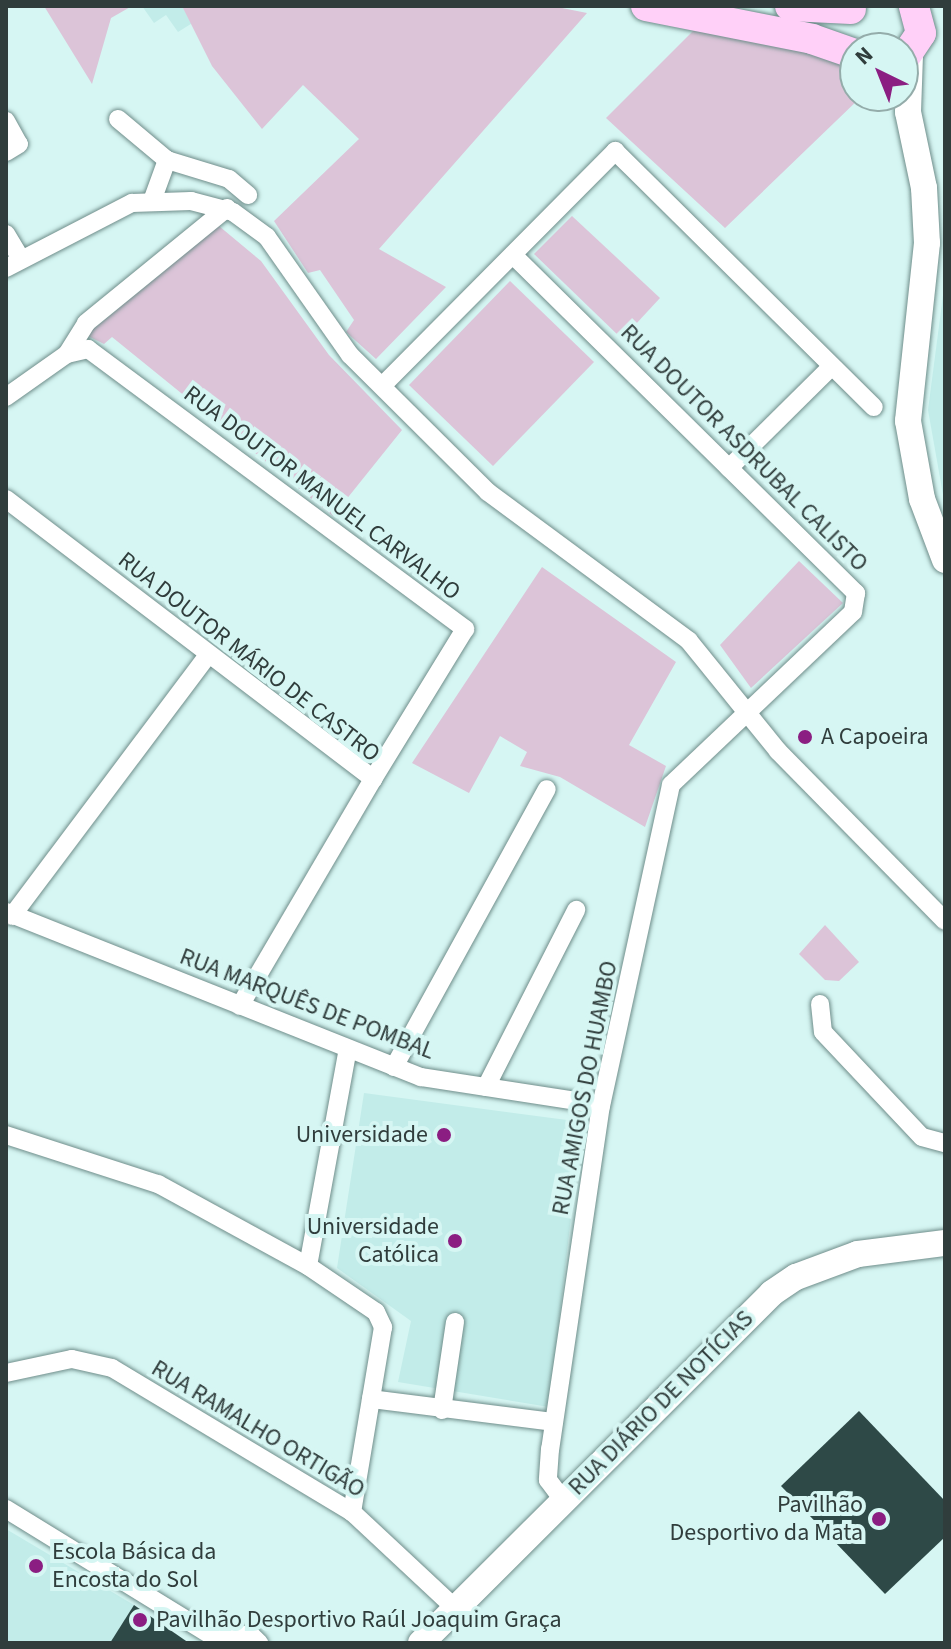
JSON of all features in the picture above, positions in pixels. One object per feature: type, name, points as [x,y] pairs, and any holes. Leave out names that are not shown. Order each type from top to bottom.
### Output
[{"type":"main road","points":[[646,6],[812,39],[839,48]]},
{"type":"main road","points":[[790,6],[852,8],[847,32]]},
{"type":"main road","points":[[918,32],[921,24],[916,6],[945,11]]},
{"type":"main road","points":[[919,50],[945,39]]},
{"type":"main road","points":[[903,112],[927,243],[908,421],[922,499],[945,560]]},
{"type":"main road","name":"RUA DIÁRIO DE NOTÍCIAS","points":[[421,1643],[734,1329],[796,1277],[858,1254],[945,1243]]},
{"type":"street","points":[[118,119],[167,160],[229,179],[248,195]]},
{"type":"street","points":[[6,121],[19,144],[6,152]]},
{"type":"street","points":[[383,385],[615,151],[874,407]]},
{"type":"street","points":[[152,201],[167,160]]},
{"type":"street","points":[[6,234],[14,264],[132,203],[152,201],[227,208],[267,237],[326,326],[488,492],[689,641],[746,714],[945,921]]},
{"type":"street","points":[[6,397],[67,354],[86,323],[227,208]]},
{"type":"street","name":"RUA DOUTOR ASDRUBAL CALISTO","points":[[513,255],[856,593],[853,612],[746,714]]},
{"type":"street","name":"RUA DOUTOR MANUEL CARVALHO","points":[[67,354],[88,349],[465,629],[373,779]]},
{"type":"street","points":[[729,468],[831,367]]},
{"type":"street","name":"RUA DOUTOR MÁRIO DE CASTRO","points":[[6,499],[373,779],[240,1006]]},
{"type":"street","points":[[9,914],[208,655]]},
{"type":"street","name":"RUA AMIGOS DO HUAMBO","points":[[563,1500],[548,1480],[601,1105],[671,785],[746,714]]},
{"type":"street","points":[[394,1067],[547,789]]},
{"type":"street","points":[[486,1087],[576,910]]},
{"type":"street","name":"RUA MARQUÊS DE POMBAL","points":[[9,914],[394,1067],[486,1087],[601,1105]]},
{"type":"street","points":[[820,1004],[823,1032],[922,1137],[945,1143]]},
{"type":"street","points":[[308,1266],[348,1049]]},
{"type":"street","points":[[6,1135],[158,1184],[308,1266],[376,1312],[383,1327],[352,1512]]},
{"type":"street","points":[[442,1410],[455,1322]]},
{"type":"street","name":"RUA RAMALHO ORTIGÃO","points":[[6,1373],[72,1359],[112,1368],[352,1512],[455,1608]]},
{"type":"street","points":[[371,1399],[554,1422]]},
{"type":"street","points":[[6,1509],[219,1640],[254,1638]]},
{"type":"shaded area","points":[[44,6],[132,6],[111,18],[92,84]]},
{"type":"shaded area","points":[[142,6],[182,6],[194,22],[178,32],[166,15],[154,23]]},
{"type":"shaded area","points":[[182,6],[552,6],[587,13],[379,249],[446,287],[376,359],[346,332],[354,320],[320,270],[308,273],[274,221],[359,139],[303,85],[262,129],[212,66]]},
{"type":"shaded area","points":[[699,25],[839,60],[839,112],[845,112],[725,228],[606,118]]},
{"type":"shaded area","points":[[572,216],[660,298],[622,339],[534,254]]},
{"type":"shaded area","points":[[219,226],[261,261],[329,355],[402,430],[333,516],[112,337],[104,344],[86,335]]},
{"type":"shaded area","points":[[945,280],[945,506],[928,410]]},
{"type":"shaded area","points":[[510,281],[594,362],[493,466],[409,385]]},
{"type":"shaded area","points":[[799,561],[843,603],[751,688],[720,645]]},
{"type":"shaded area","points":[[542,567],[676,662],[629,745],[666,766],[645,827],[560,777],[520,766],[527,752],[500,736],[469,793],[412,763]]},
{"type":"shaded area","points":[[825,925],[859,962],[839,981],[825,980],[799,954]]},
{"type":"shaded area","name":"Universidade Católica","points":[[364,1093],[582,1122],[549,1407],[398,1382],[411,1321],[337,1268]]},
{"type":"shaded area","name":"Escola Básica da Encosta do Sol","points":[[6,1529],[134,1605],[173,1643],[6,1643]]},
{"type":"building","name":"Pavilhão Desportivo da Mata","points":[[859,1411],[945,1501],[945,1537],[885,1594],[781,1486]]},
{"type":"building","name":"Pavilhão Desportivo Raúl Joaquim Graça","points":[[134,1605],[189,1643],[110,1643]]},
{"type":"place","name":"A Capoeira","points":[[805,737]]},
{"type":"place","name":"Universidade","points":[[444,1135]]},
{"type":"place","name":"Universidade Católica","points":[[455,1241]]},
{"type":"place","name":"Pavilhão Desportivo da Mata","points":[[879,1519]]},
{"type":"place","name":"Escola Básica da Encosta do Sol","points":[[36,1566]]},
{"type":"place","name":"Pavilhão Desportivo Raúl Joaquim Graça","points":[[140,1620]]}]
